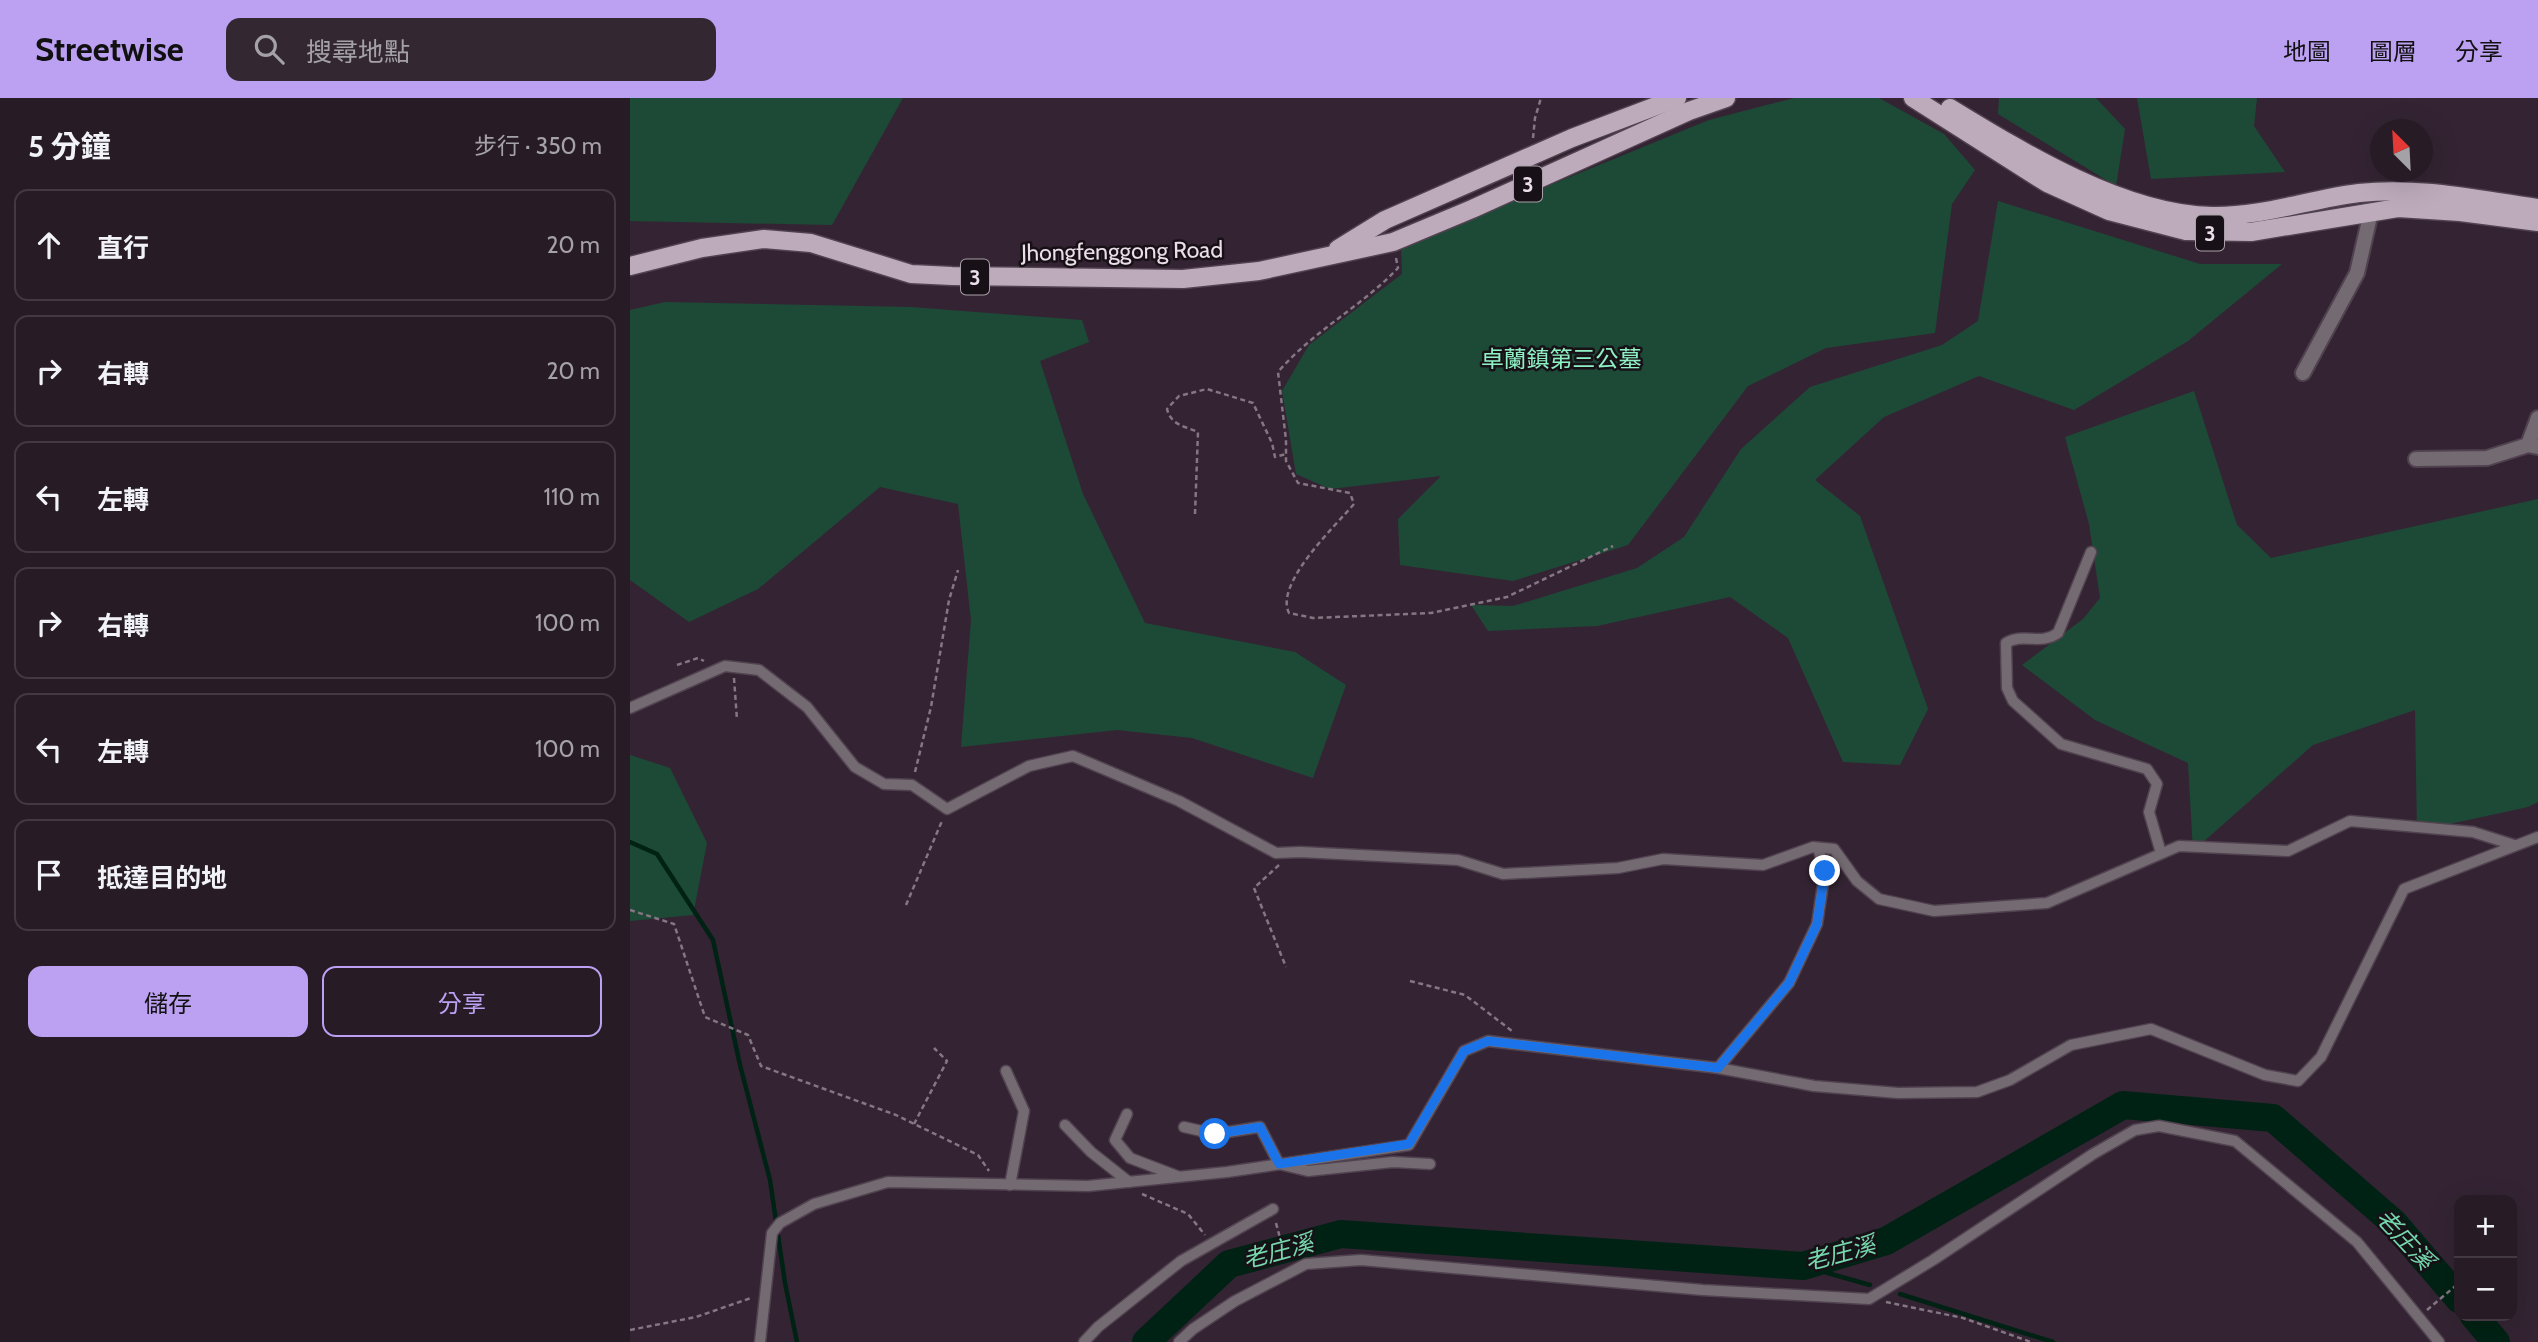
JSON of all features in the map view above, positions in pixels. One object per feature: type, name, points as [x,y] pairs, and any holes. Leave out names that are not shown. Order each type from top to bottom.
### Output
[{"type":"main road","name":"Jhongfenggong Road","points":[[1327,257],[1384,220],[1531,156],[1677,98]]},
{"type":"main road","name":"Jhongfenggong Road","points":[[630,266],[702,247],[764,239],[811,243],[911,274],[1183,279],[1259,271],[1393,242],[1689,111],[1726,98]]},
{"type":"main road","name":"3","points":[[1913,98],[2047,183],[2109,211],[2186,231],[2251,232],[2371,212],[2410,209],[2538,222]]},
{"type":"main road","name":"3","points":[[1934,98],[2056,169],[2119,197],[2179,213],[2212,216],[2236,214],[2359,193],[2426,191],[2538,208]]},
{"type":"street","points":[[2303,373],[2357,273],[2371,212]]},
{"type":"street","points":[[2416,459],[2487,458],[2533,446],[2538,418]]},
{"type":"lane","points":[[2091,552],[2057,633],[2049,640],[2013,638],[2006,643],[2007,688],[2013,701],[2061,744],[2147,769],[2157,784],[2149,812],[2161,853]]},
{"type":"lane","points":[[630,708],[725,666],[760,670],[807,706],[855,767],[884,784],[912,785],[947,809],[1029,766],[1073,756],[1179,801],[1276,853],[1458,860],[1503,874],[1618,868],[1663,859],[1763,864],[1813,847],[1834,849],[1857,881],[1878,899],[1934,911],[2047,903],[2179,846],[2288,851],[2350,821],[2473,832],[2514,845]]},
{"type":"lane","points":[[760,1342],[772,1233],[780,1223],[814,1204],[888,1182],[1088,1186],[1117,1184],[1279,1164],[1409,1144],[1464,1051],[1488,1041],[1718,1068],[1814,1086],[1898,1093],[1977,1093],[2010,1080],[2071,1045],[2151,1029],[2265,1074],[2298,1081],[2321,1057],[2404,889],[2538,837]]},
{"type":"lane","points":[[1718,1068],[1789,983],[1817,924],[1825,871],[1818,848]]},
{"type":"lane","points":[[1006,1071],[1024,1111],[1010,1185]]},
{"type":"lane","points":[[1127,1114],[1115,1140],[1130,1158],[1181,1177]]},
{"type":"lane","points":[[1065,1125],[1091,1152],[1129,1182]]},
{"type":"lane","points":[[1184,1126],[1215,1134],[1260,1127],[1279,1164],[1308,1171],[1393,1162],[1430,1164]]},
{"type":"lane","points":[[1179,1342],[1193,1329],[1235,1301],[1306,1264],[1361,1260],[1703,1290],[1869,1299],[2093,1154],[2135,1130],[2158,1126],[2235,1141],[2357,1242],[2439,1342]]},
{"type":"lane","points":[[1084,1342],[1098,1327],[1181,1261],[1273,1209]]},
{"type":"path","points":[[1531,156],[1535,118],[1541,98]]},
{"type":"path","points":[[1393,242],[1398,268],[1379,288],[1298,349],[1278,372],[1286,461],[1298,483],[1350,494],[1354,504],[1301,567],[1288,591],[1285,604],[1289,612],[1313,618],[1431,614],[1507,597],[1613,546]]},
{"type":"path","points":[[1195,514],[1198,432],[1174,423],[1167,413],[1167,409],[1179,396],[1207,388],[1253,403],[1272,443],[1275,457],[1286,454]]},
{"type":"path","points":[[912,785],[931,707],[949,600],[958,570]]},
{"type":"path","points":[[677,665],[698,658],[718,669]]},
{"type":"path","points":[[733,667],[737,720]]},
{"type":"path","points":[[906,905],[947,809]]},
{"type":"path","points":[[1286,852],[1278,866],[1254,888],[1286,967]]},
{"type":"path","points":[[630,910],[674,924],[705,1017],[748,1035],[761,1066],[896,1115],[978,1156],[999,1185]]},
{"type":"path","points":[[1410,981],[1465,995],[1533,1046]]},
{"type":"path","points":[[914,1124],[947,1061],[934,1048]]},
{"type":"path","points":[[1117,1184],[1188,1214],[1212,1243]]},
{"type":"path","points":[[1273,1209],[1289,1273]]},
{"type":"path","points":[[2419,1316],[2454,1287]]},
{"type":"path","points":[[630,1330],[696,1317],[765,1294]]},
{"type":"path","points":[[1869,1299],[1963,1318],[2031,1342]]},
{"type":"green space","points":[[630,98],[903,98],[832,225],[630,221]]},
{"type":"green space","name":"卓蘭鎮第三公墓","points":[[1794,98],[1879,98],[1944,134],[1975,170],[1952,204],[1935,333],[1826,348],[1748,386],[1628,545],[1513,581],[1400,565],[1398,519],[1441,476],[1330,489],[1296,474],[1282,391],[1309,345],[1402,274],[1401,246],[1709,120]]},
{"type":"green space","points":[[1999,98],[2096,98],[2125,129],[2116,186],[1998,114]]},
{"type":"green space","points":[[2137,98],[2257,98],[2254,126],[2285,172],[2151,179]]},
{"type":"green space","points":[[1998,201],[2200,264],[2282,264],[2188,341],[2074,410],[1979,376],[1884,417],[1815,480],[1860,516],[1928,709],[1900,765],[1843,762],[1788,638],[1730,597],[1597,626],[1488,631],[1471,605],[1513,606],[1637,568],[1684,537],[1741,449],[1810,387],[1942,345],[1978,321]]},
{"type":"green space","points":[[665,302],[911,307],[1082,320],[1089,342],[1040,361],[1083,494],[1145,623],[1295,652],[1346,685],[1313,778],[1192,738],[1117,730],[961,747],[971,620],[958,504],[880,487],[758,589],[689,622],[630,580],[630,310]]},
{"type":"green space","points":[[2194,391],[2237,525],[2271,558],[2538,499],[2538,802],[2528,807],[2417,831],[2415,710],[2313,745],[2193,851],[2188,763],[2095,720],[2022,665],[2083,619],[2100,598],[2089,524],[2065,437]]},
{"type":"green space","points":[[630,755],[670,768],[707,843],[693,915],[630,921]]},
{"type":"waterway","points":[[630,842],[657,854],[713,940],[740,1065],[770,1180],[785,1283],[797,1342]]},
{"type":"waterway","name":"老庄溪","points":[[1146,1342],[1229,1264],[1341,1234],[1803,1266],[1886,1241],[2123,1105],[2273,1118],[2394,1223],[2454,1293]]},
{"type":"waterway","points":[[1803,1266],[1870,1285]]},
{"type":"waterway","points":[[1900,1294],[2053,1342]]},
{"type":"waterway","name":"老庄溪","points":[[2478,1321],[2496,1342]]},
{"type":"route","points":[[1215,1134],[1260,1127],[1279,1164],[1409,1144],[1464,1051],[1488,1041],[1718,1068],[1789,983],[1817,924],[1825,871]]}]
